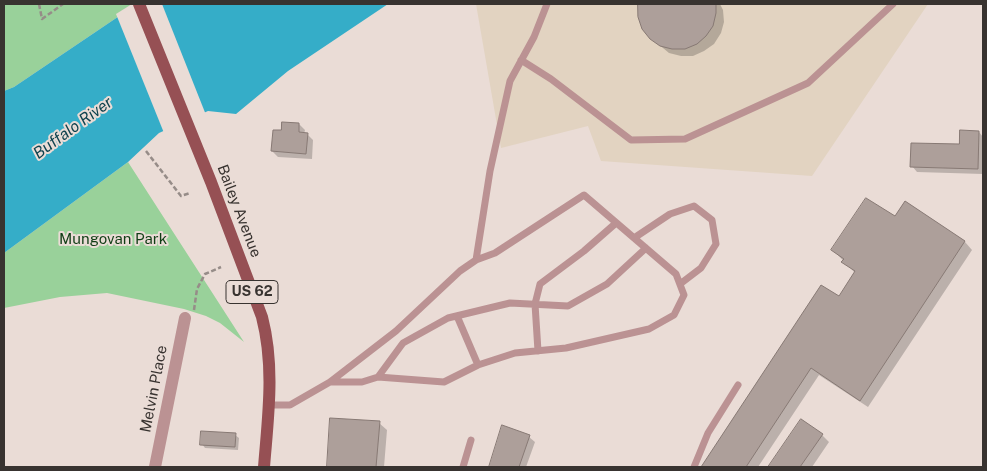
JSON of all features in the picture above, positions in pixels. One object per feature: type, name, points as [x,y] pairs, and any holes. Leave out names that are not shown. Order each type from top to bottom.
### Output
[{"type":"main road","name":"Bailey Avenue","points":[[139,4],[262,317],[267,338],[270,372],[264,467]]},
{"type":"street","name":"Melvin Place","points":[[155,467],[185,318]]},
{"type":"lane","points":[[476,260],[490,170],[510,81],[534,37],[547,4]]},
{"type":"lane","points":[[521,60],[551,79],[631,140],[685,139],[808,83],[893,4]]},
{"type":"lane","points":[[269,405],[290,405],[330,382],[396,331],[453,277],[476,260],[495,253],[584,195],[676,274],[684,295],[674,315],[649,328],[566,348],[516,353],[478,365],[444,382],[378,377],[362,382],[330,382]]},
{"type":"lane","points":[[634,238],[670,214],[694,206],[712,220],[716,244],[701,268],[680,284]]},
{"type":"lane","points":[[538,351],[535,304],[540,284],[584,251],[616,223]]},
{"type":"lane","points":[[378,377],[404,343],[448,318],[510,303],[568,306],[607,284],[646,248]]},
{"type":"lane","points":[[457,316],[478,365]]},
{"type":"lane","points":[[694,467],[708,433],[738,386]]},
{"type":"lane","points":[[463,467],[471,440]]},
{"type":"path","points":[[39,4],[42,19],[64,4]]},
{"type":"path","points":[[146,152],[181,196],[190,193]]},
{"type":"path","points":[[185,318],[194,313],[198,289],[205,274],[221,267]]},
{"type":"shaded area","points":[[476,4],[928,4],[812,176],[601,161],[588,126],[501,148]]},
{"type":"green space","points":[[4,4],[137,4],[14,87],[4,91]]},
{"type":"green space","name":"Mungovan Park","points":[[128,162],[244,342],[220,323],[206,316],[184,309],[107,293],[60,297],[4,308],[4,253]]},
{"type":"water","name":"Buffalo River","points":[[137,4],[388,4],[288,71],[236,114],[208,111],[159,133],[128,162],[4,253],[4,91],[14,87]]},
{"type":"pier","points":[[132,4],[162,4],[206,115],[164,133],[116,14]]},
{"type":"building","points":[[638,4],[716,4],[716,13],[713,26],[697,44],[685,49],[672,49],[660,46],[650,39],[642,29],[638,17]]},
{"type":"building","points":[[282,122],[299,123],[299,132],[308,133],[306,154],[271,151],[273,130],[281,130]]},
{"type":"building","points":[[960,130],[979,131],[978,169],[910,167],[911,143],[959,144]]},
{"type":"building","points":[[866,198],[895,216],[905,201],[965,241],[860,401],[811,368],[746,467],[701,467],[821,285],[839,296],[855,271],[841,262],[844,259],[831,250]]},
{"type":"building","points":[[330,418],[380,421],[376,467],[327,467]]},
{"type":"building","points":[[801,419],[823,434],[800,467],[768,467]]},
{"type":"building","points":[[502,425],[530,435],[519,467],[489,467]]},
{"type":"building","points":[[201,431],[236,433],[235,447],[200,445]]}]
